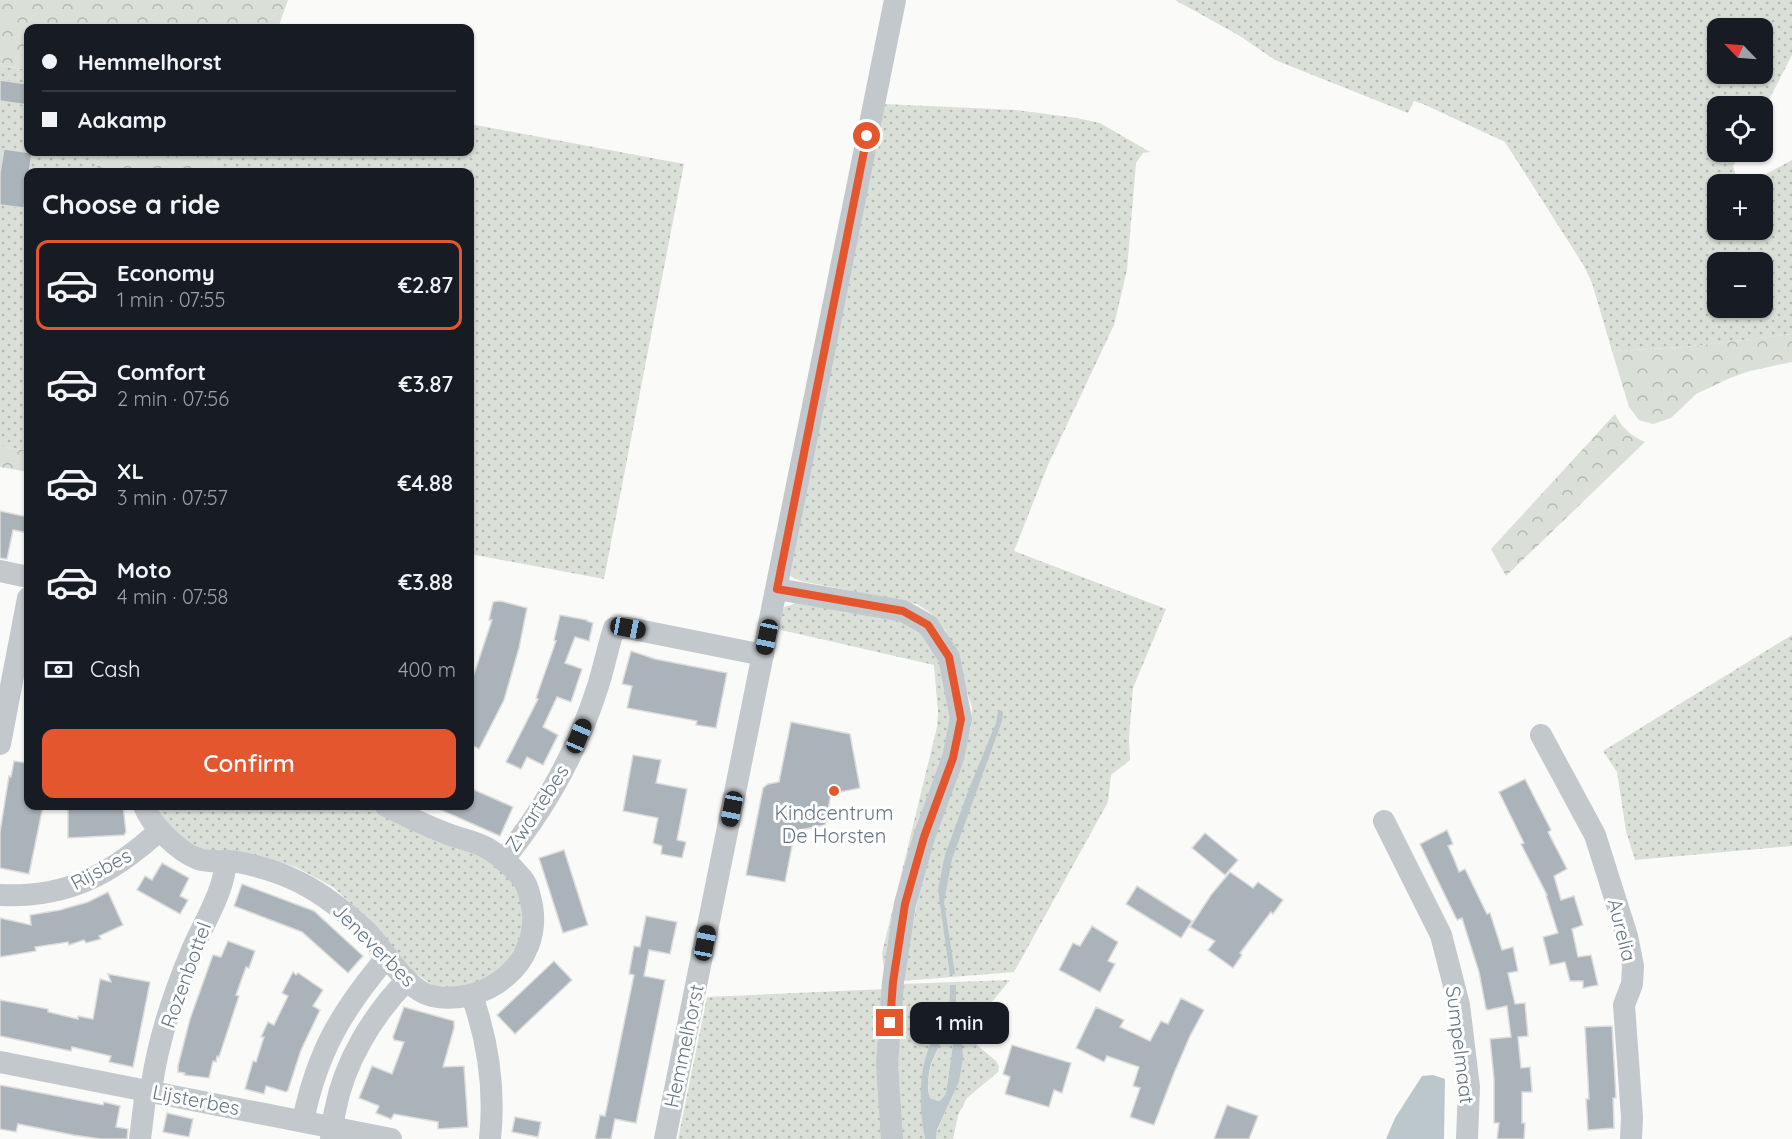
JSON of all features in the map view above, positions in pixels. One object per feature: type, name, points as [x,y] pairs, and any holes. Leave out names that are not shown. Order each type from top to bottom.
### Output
[{"type":"street","name":"Hemmelhorst","points":[[665,1139],[895,0]]},
{"type":"street","points":[[0,571],[24,576]]},
{"type":"street","points":[[777,589],[903,611],[928,625],[949,657],[961,719],[953,758],[924,837],[905,904],[893,982],[887,1065],[892,1139]]},
{"type":"street","points":[[1,736],[24,618]]},
{"type":"street","name":"Zwartebes","points":[[503,860],[520,840],[547,798],[571,754],[599,684],[614,628],[628,628],[763,655]]},
{"type":"street","name":"Aurelia","points":[[1541,735],[1595,835],[1631,956],[1632,984],[1624,1005],[1632,1117],[1631,1139]]},
{"type":"street","name":"Jeneverbes","points":[[147,810],[160,830],[180,849],[199,860],[239,862],[297,881],[327,898],[369,935],[420,991],[431,996],[472,996],[499,984],[515,970],[530,944],[534,919],[524,879],[486,847],[450,835],[395,810]]},
{"type":"street","name":"Sumpelmaat","points":[[1384,821],[1440,934],[1459,1005],[1469,1087],[1467,1139]]},
{"type":"street","name":"Rijsbes","points":[[0,895],[54,893],[88,881],[140,848],[160,830]]},
{"type":"street","name":"Rozenbottel","points":[[140,1139],[149,1091],[171,1007],[191,951],[225,876],[226,861]]},
{"type":"street","points":[[299,1127],[312,1079],[337,1024],[366,981],[387,957]]},
{"type":"street","points":[[332,1133],[335,1110],[343,1083],[357,1050],[382,1009],[408,980]]},
{"type":"street","points":[[472,996],[482,1026],[491,1087],[490,1139]]},
{"type":"street","name":"Lijsterbes","points":[[0,1062],[149,1091],[299,1127],[391,1139]]},
{"type":"green space","points":[[0,0],[288,0],[279,24],[24,24],[24,69],[0,65]]},
{"type":"green space","points":[[1175,0],[1792,0],[1792,55],[1771,96],[1707,96],[1707,162],[1735,162],[1733,166],[1736,174],[1707,174],[1707,240],[1773,240],[1773,174],[1766,174],[1792,160],[1792,334],[1685,347],[1612,351],[1592,283],[1584,266],[1505,142],[1423,104],[1414,101],[1408,113],[1275,60],[1240,36]]},
{"type":"green space","points":[[0,65],[24,69],[24,156],[99,156],[97,168],[24,168],[24,450],[0,446]]},
{"type":"green space","points":[[884,104],[1016,110],[1077,118],[1100,123],[1150,152],[1143,153],[1136,163],[1127,270],[1114,325],[1048,465],[1014,551],[1166,609],[1133,688],[1129,738],[1130,760],[1111,775],[1108,802],[1014,972],[902,981],[925,861],[971,728],[972,707],[946,631],[932,614],[917,604],[801,581],[790,576]]},
{"type":"green space","points":[[474,125],[684,164],[604,579],[474,555],[474,168],[214,168],[216,156],[474,156]]},
{"type":"green space","points":[[99,156],[216,156],[214,168],[97,168]]},
{"type":"green space","points":[[1792,334],[1792,362],[1730,378],[1696,394],[1671,418],[1653,424],[1639,420],[1629,407],[1612,351],[1685,347]]},
{"type":"green space","points":[[1615,414],[1627,431],[1645,442],[1506,576],[1491,549]]},
{"type":"green space","points":[[0,446],[24,450],[24,471],[0,467]]},
{"type":"green space","points":[[797,603],[905,617],[928,633],[957,710],[885,980],[882,953],[937,727],[934,665],[777,629],[784,607]]},
{"type":"green space","points":[[1792,635],[1792,846],[1635,860],[1626,831],[1617,772],[1603,751]]},
{"type":"green space","points":[[157,810],[383,810],[501,866],[513,879],[525,906],[525,933],[496,977],[464,988],[434,986],[406,967],[370,921],[333,887],[296,867],[261,857],[220,853],[189,846],[163,825]]},
{"type":"green space","points":[[1010,980],[977,1020],[974,1029],[977,1045],[996,1061],[999,1066],[998,1072],[967,1098],[958,1115],[953,1139],[936,1139],[937,1131],[959,1082],[961,1031],[956,1012],[956,986],[951,986],[949,1010],[943,1024],[932,1039],[925,1139],[898,1139],[898,1006],[901,984]]},
{"type":"green space","points":[[885,989],[881,1139],[678,1139],[707,997]]},
{"type":"green space","points":[[951,1034],[954,1037],[946,1093],[939,1101],[930,1098],[929,1073],[938,1049],[947,1035]]},
{"type":"shaded area","points":[[1000,710],[1003,712],[1002,721],[952,859],[944,902],[955,974],[950,975],[938,890],[945,855]]},
{"type":"shaded area","points":[[950,985],[956,985],[956,1012],[961,1031],[963,1057],[959,1082],[937,1130],[936,1139],[925,1139],[921,1102],[922,1078],[932,1040],[946,1016]],"holes":[[[951,1034],[954,1037],[946,1093],[939,1101],[930,1098],[929,1073],[942,1042],[947,1035]]]},
{"type":"shaded area","points":[[1433,1075],[1445,1079],[1444,1139],[1386,1139],[1395,1118],[1422,1076]]},
{"type":"building","points":[[0,80],[24,83],[24,104],[0,101]]},
{"type":"building","points":[[4,149],[24,152],[24,156],[32,156],[30,168],[24,168],[24,208],[0,205],[0,173]]},
{"type":"building","points":[[0,511],[24,516],[24,532],[13,530],[7,559],[0,558]]},
{"type":"building","points":[[500,601],[527,608],[519,648],[504,700],[479,749],[474,746],[474,674],[492,620],[489,620],[493,602]]},
{"type":"building","points":[[560,615],[593,623],[589,641],[575,637],[565,663],[582,669],[571,702],[557,697],[543,727],[558,735],[543,765],[527,757],[521,769],[506,762],[538,699],[536,698],[556,641],[554,640]]},
{"type":"building","points":[[631,651],[655,659],[727,673],[716,728],[696,725],[697,721],[627,708],[632,686],[622,684]]},
{"type":"building","points":[[791,722],[850,734],[860,788],[831,794],[825,825],[795,831],[785,882],[746,875],[763,788],[768,784],[779,782]]},
{"type":"building","points":[[633,755],[661,760],[656,783],[687,789],[677,840],[686,842],[682,858],[661,854],[662,846],[653,843],[658,818],[623,811]]},
{"type":"building","points":[[14,761],[24,762],[24,810],[42,810],[29,874],[0,868],[0,832],[9,776],[11,777]]},
{"type":"building","points":[[1525,779],[1551,830],[1548,832],[1567,869],[1554,876],[1561,900],[1574,896],[1583,925],[1572,929],[1578,957],[1591,955],[1598,985],[1583,988],[1583,981],[1570,981],[1565,962],[1550,965],[1543,937],[1558,933],[1547,895],[1521,844],[1524,843],[1499,792]]},
{"type":"building","points":[[474,790],[513,807],[500,836],[441,810],[474,810]]},
{"type":"building","points":[[68,810],[123,810],[126,832],[124,835],[68,838]]},
{"type":"building","points":[[1447,830],[1453,844],[1448,846],[1459,872],[1465,869],[1487,914],[1490,913],[1502,950],[1513,947],[1518,971],[1508,973],[1515,1004],[1525,1003],[1528,1036],[1518,1037],[1521,1068],[1530,1067],[1532,1092],[1522,1092],[1524,1139],[1497,1139],[1499,1123],[1494,1123],[1494,1079],[1490,1039],[1511,1037],[1507,1006],[1486,1009],[1479,972],[1462,918],[1457,920],[1420,844]]},
{"type":"building","points":[[1205,833],[1238,860],[1225,875],[1192,848]]},
{"type":"building","points":[[564,850],[588,925],[563,933],[539,858]]},
{"type":"building","points":[[162,863],[189,878],[180,896],[188,900],[180,914],[137,890],[145,876],[152,880]]},
{"type":"building","points":[[1230,872],[1253,888],[1258,882],[1283,900],[1240,953],[1242,955],[1233,968],[1208,950],[1215,941],[1190,927],[1211,895]]},
{"type":"building","points":[[242,884],[314,911],[363,956],[348,973],[302,932],[234,906]]},
{"type":"building","points":[[1137,886],[1192,921],[1181,938],[1126,904]]},
{"type":"building","points":[[108,892],[123,925],[99,936],[101,939],[86,943],[84,940],[69,945],[68,942],[35,947],[36,951],[0,957],[0,918],[31,925],[30,915],[88,902]]},
{"type":"building","points":[[646,916],[677,922],[670,954],[649,950],[644,976],[665,980],[636,1123],[615,1119],[611,1139],[595,1139],[600,1115],[605,1116],[634,975],[629,974],[634,946],[640,947]]},
{"type":"building","points":[[1092,926],[1118,942],[1108,961],[1115,964],[1100,992],[1059,970],[1073,943],[1080,946]]},
{"type":"building","points":[[228,941],[255,951],[249,968],[246,967],[219,1057],[217,1056],[216,1062],[213,1061],[209,1078],[184,1075],[185,1073],[178,1072],[178,1066],[190,1019],[213,955],[221,957]]},
{"type":"building","points":[[554,961],[572,980],[515,1034],[497,1015]]},
{"type":"building","points":[[293,972],[323,990],[313,1006],[320,1010],[301,1050],[288,1090],[286,1092],[266,1086],[264,1094],[245,1089],[253,1061],[256,1062],[264,1037],[261,1037],[268,1022],[274,1025],[288,996],[282,993]]},
{"type":"building","points":[[108,974],[150,982],[133,1067],[109,1062],[111,1056],[72,1047],[71,1051],[0,1036],[0,1000],[48,1009],[48,1012],[78,1019],[78,1016],[93,1019],[100,979],[111,982]]},
{"type":"building","points":[[1181,998],[1204,1010],[1190,1036],[1154,1125],[1130,1117],[1140,1088],[1133,1086],[1139,1067],[1107,1056],[1104,1062],[1076,1048],[1096,1007],[1124,1020],[1120,1027],[1150,1041],[1161,1021],[1168,1024]]},
{"type":"building","points":[[404,1007],[454,1021],[443,1067],[464,1066],[468,1127],[438,1129],[438,1122],[394,1114],[391,1119],[376,1113],[379,1106],[359,1098],[372,1066],[392,1074],[404,1042],[394,1040],[393,1037]]},
{"type":"building","points":[[1612,1026],[1616,1098],[1613,1098],[1614,1128],[1588,1130],[1586,1099],[1589,1099],[1585,1027]]},
{"type":"building","points":[[1012,1045],[1071,1063],[1062,1093],[1054,1090],[1049,1107],[1005,1094],[1010,1077],[1003,1074]]},
{"type":"building","points":[[0,1085],[103,1105],[104,1102],[120,1106],[116,1127],[128,1129],[127,1139],[101,1139],[18,1124],[16,1132],[0,1129]]},
{"type":"building","points":[[1227,1105],[1258,1116],[1249,1139],[1214,1139]]},
{"type":"building","points":[[167,1113],[193,1119],[189,1137],[163,1132]]},
{"type":"building","points":[[515,1117],[541,1122],[538,1137],[512,1132]]},
{"type":"place","name":"Kindcentrum De Horsten","points":[[834,791]]},
{"type":"route","points":[[867,136],[777,589],[903,611],[928,625],[949,657],[961,719],[953,758],[924,837],[905,904],[893,982],[890,1023]]}]
